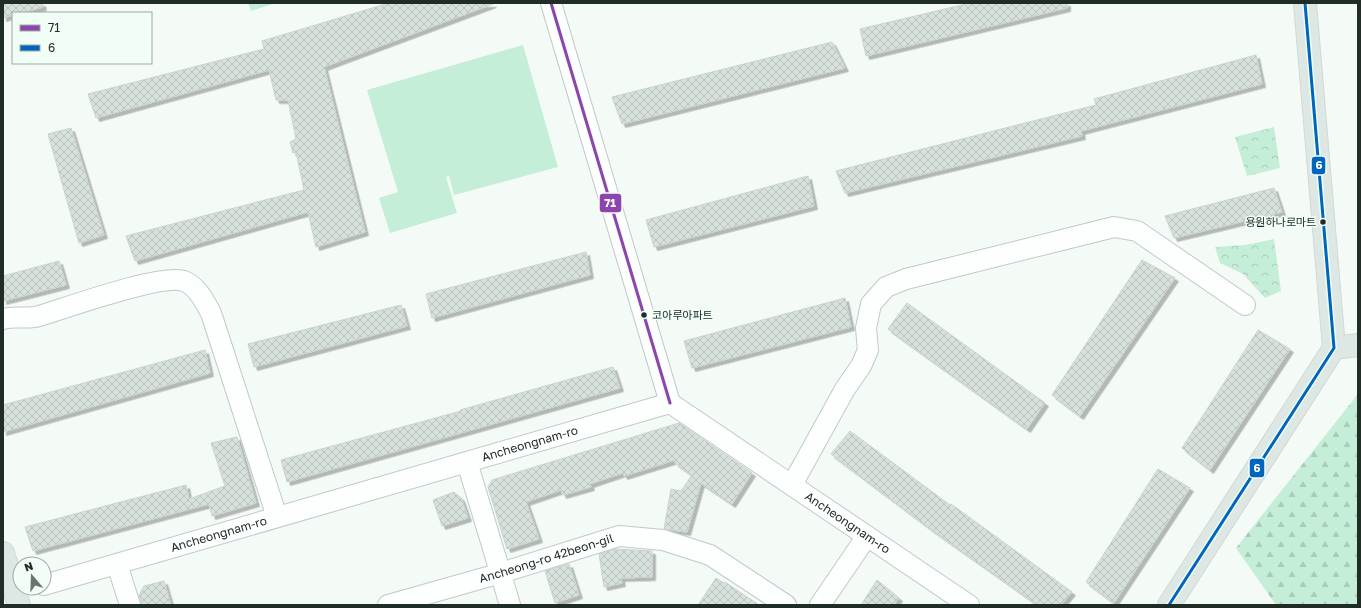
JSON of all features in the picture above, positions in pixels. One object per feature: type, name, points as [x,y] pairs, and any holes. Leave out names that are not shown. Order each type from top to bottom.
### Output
[{"type":"main road","points":[[1169,605],[1334,348],[1305,3]]},
{"type":"main road","points":[[1334,348],[1358,345]]},
{"type":"main road","points":[[3,553],[12,572]]},
{"type":"street","points":[[551,3],[670,403]]},
{"type":"street","points":[[792,485],[846,389],[861,366],[868,350],[866,328],[871,304],[886,287],[906,279],[1114,227],[1137,231],[1245,305]]},
{"type":"street","points":[[3,318],[11,316],[32,318],[168,279],[184,281],[201,295],[211,313],[276,517]]},
{"type":"street","name":"Ancheongnam-ro","points":[[52,583],[670,403],[969,605]]},
{"type":"street","points":[[467,462],[510,605]]},
{"type":"street","name":"Ancheong-ro 42beon-gil","points":[[388,605],[408,602],[619,536],[663,540],[710,555],[786,605]]},
{"type":"street","points":[[820,605],[866,536]]},
{"type":"street","points":[[117,564],[130,605]]},
{"type":"green space","points":[[248,3],[276,3],[251,11]]},
{"type":"green space","points":[[523,45],[558,167],[454,195],[449,176],[446,177],[457,213],[390,233],[379,198],[398,192],[367,90]]},
{"type":"green space","points":[[1274,127],[1280,168],[1247,176],[1235,137]]},
{"type":"green space","points":[[1274,239],[1281,291],[1265,298],[1243,274],[1220,263],[1215,247],[1245,245]]},
{"type":"green space","points":[[1358,394],[1358,605],[1276,605],[1236,548]]},
{"type":"building","points":[[3,3],[42,3],[43,7],[25,12],[12,12],[12,15],[3,18]]},
{"type":"building","points":[[389,3],[493,4],[324,67],[365,232],[316,247],[308,212],[135,261],[126,236],[304,190],[296,152],[293,153],[290,142],[296,139],[288,100],[276,100],[269,70],[96,118],[88,94],[264,49],[262,41]]},
{"type":"building","points":[[970,3],[1067,3],[1067,8],[866,56],[860,29]]},
{"type":"building","points":[[832,42],[845,68],[622,124],[612,97]]},
{"type":"building","points":[[1256,55],[1262,84],[1081,131],[1082,136],[845,193],[836,171],[1096,105],[1094,99]]},
{"type":"building","points":[[71,128],[104,235],[79,243],[48,134]]},
{"type":"building","points":[[808,176],[814,206],[654,247],[646,220]]},
{"type":"building","points":[[1274,188],[1282,212],[1174,238],[1165,216]]},
{"type":"building","points":[[586,252],[590,275],[432,318],[426,294]]},
{"type":"building","points":[[1142,260],[1175,278],[1080,416],[1052,395]]},
{"type":"building","points":[[59,261],[66,285],[3,301],[3,276]]},
{"type":"building","points":[[845,298],[851,327],[692,368],[684,341]]},
{"type":"building","points":[[907,303],[1045,403],[1027,429],[888,329]]},
{"type":"building","points":[[401,305],[407,326],[254,367],[248,344]]},
{"type":"building","points":[[1258,330],[1290,349],[1210,470],[1182,448]]},
{"type":"building","points":[[205,350],[210,373],[3,432],[3,405]]},
{"type":"building","points":[[613,367],[620,388],[287,482],[281,460],[461,411],[460,410]]},
{"type":"building","points":[[679,423],[752,473],[732,504],[701,483],[687,532],[664,529],[671,489],[681,491],[692,475],[675,463],[675,460],[624,476],[623,473],[590,484],[591,487],[563,495],[561,490],[526,502],[539,539],[507,549],[488,487],[492,480]]},
{"type":"building","points":[[850,431],[1072,592],[1061,605],[1038,605],[932,530],[831,454]]},
{"type":"building","points":[[237,437],[256,503],[212,516],[209,504],[33,551],[25,527],[186,485],[189,499],[225,486],[211,443]]},
{"type":"building","points":[[1158,469],[1190,488],[1114,603],[1086,582]]},
{"type":"building","points":[[454,492],[461,498],[468,518],[442,526],[433,500]]},
{"type":"building","points":[[615,549],[652,551],[652,577],[621,578],[622,583],[604,587],[599,554]]},
{"type":"building","points":[[569,564],[579,595],[555,603],[545,571]]},
{"type":"building","points":[[716,578],[724,583],[725,582],[759,605],[698,605]]},
{"type":"building","points":[[877,580],[899,598],[894,605],[861,605]]},
{"type":"building","points":[[164,581],[171,605],[142,605],[139,595],[144,586]]},
{"type":"transit line","name":"71","points":[[551,3],[670,403]]},
{"type":"transit line","name":"6","points":[[1169,605],[1334,348],[1305,3]]},
{"type":"place","name":"용원하나로마트","points":[[1323,222]]},
{"type":"place","name":"코아루아파트","points":[[644,315]]}]
